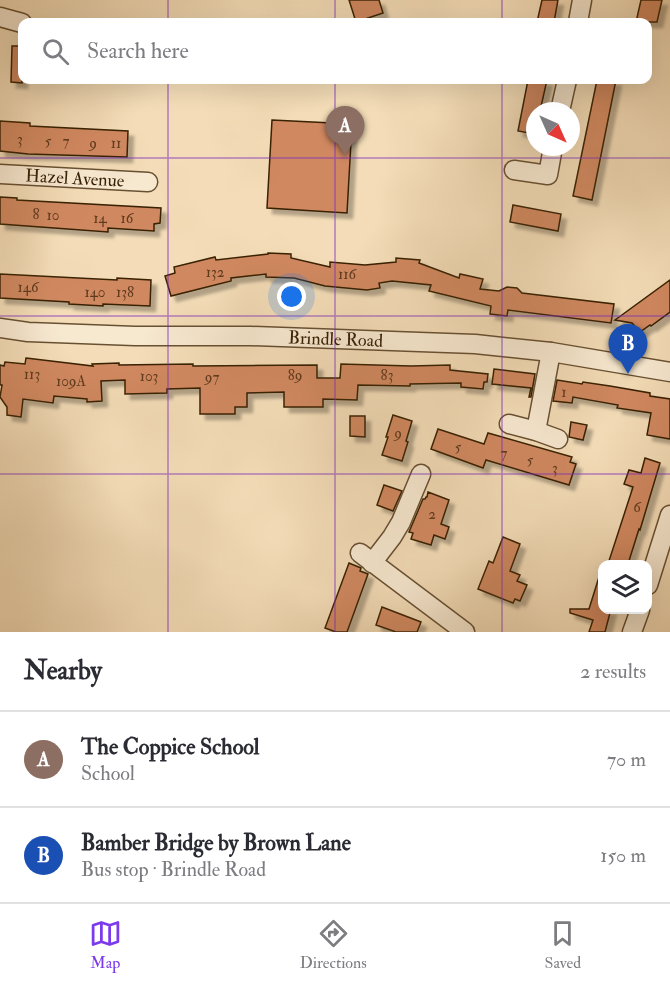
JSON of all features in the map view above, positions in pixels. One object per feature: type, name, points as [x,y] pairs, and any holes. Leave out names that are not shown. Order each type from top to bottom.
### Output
[{"type":"street","points":[[579,18],[582,0]]},
{"type":"street","points":[[0,17],[18,22]]},
{"type":"street","points":[[562,102],[566,84]]},
{"type":"street","points":[[514,170],[548,175],[551,156]]},
{"type":"street","name":"Hazel Avenue","points":[[0,174],[148,182]]},
{"type":"street","name":"Brindle Road","points":[[0,328],[28,332],[135,336],[251,336],[475,344],[551,352],[670,372]]},
{"type":"street","points":[[536,430],[551,352]]},
{"type":"street","points":[[509,424],[536,430],[558,439]]},
{"type":"street","points":[[420,474],[401,522],[392,537],[366,558],[465,632]]},
{"type":"street","points":[[652,572],[670,515]]},
{"type":"street","points":[[632,632],[638,614]]},
{"type":"building","points":[[349,0],[379,0],[383,13],[368,18],[355,18]]},
{"type":"building","points":[[542,0],[558,0],[555,18],[538,18]]},
{"type":"building","points":[[641,0],[662,0],[657,22],[652,22],[652,18],[637,18]]},
{"type":"building","points":[[12,46],[18,46],[18,83],[11,82]]},
{"type":"building","points":[[527,84],[546,84],[542,102],[526,102],[526,132],[518,131]]},
{"type":"building","points":[[596,84],[615,84],[592,200],[573,196]]},
{"type":"building","points":[[272,120],[352,124],[347,213],[267,208]]},
{"type":"building","points":[[0,121],[30,123],[30,126],[128,131],[127,157],[0,151]]},
{"type":"building","points":[[0,197],[17,198],[17,200],[161,208],[160,223],[154,224],[154,231],[108,228],[108,232],[0,224]]},
{"type":"building","points":[[513,205],[561,214],[558,231],[510,222]]},
{"type":"building","points":[[268,253],[291,254],[291,258],[330,267],[330,262],[365,265],[396,262],[396,258],[420,260],[419,263],[459,278],[460,274],[483,279],[480,289],[499,291],[507,287],[517,288],[522,293],[614,304],[611,323],[508,310],[507,316],[490,314],[491,306],[429,291],[431,285],[392,281],[379,283],[380,288],[367,290],[325,286],[294,278],[266,277],[266,274],[231,278],[231,281],[171,296],[165,276],[175,273],[174,267],[215,257],[216,260]]},
{"type":"building","points":[[0,274],[151,280],[150,306],[103,304],[103,306],[0,298]]},
{"type":"building","points":[[670,280],[670,312],[651,326],[640,332],[632,323],[615,320]]},
{"type":"building","points":[[26,358],[93,366],[92,364],[119,363],[119,365],[193,364],[193,366],[317,365],[317,378],[340,378],[341,364],[450,365],[450,370],[488,374],[483,389],[461,387],[461,383],[410,384],[410,386],[358,385],[357,400],[323,399],[323,407],[284,407],[284,392],[247,393],[247,407],[235,407],[235,414],[200,414],[200,388],[167,389],[167,393],[125,394],[125,380],[101,381],[102,401],[87,402],[87,399],[54,396],[53,403],[23,399],[21,417],[7,415],[7,407],[0,397],[2,385],[0,385],[0,365],[4,366],[5,362],[25,364]]},
{"type":"building","points":[[494,369],[535,374],[531,397],[529,397],[531,388],[492,384]]},
{"type":"building","points":[[557,380],[610,386],[670,399],[670,439],[647,435],[651,413],[617,408],[618,405],[573,397],[572,403],[553,401]]},
{"type":"building","points":[[393,415],[412,421],[402,461],[382,455]]},
{"type":"building","points":[[350,416],[365,416],[365,437],[350,436]]},
{"type":"building","points":[[571,422],[587,425],[583,440],[569,437]]},
{"type":"building","points":[[438,429],[484,444],[488,433],[572,457],[570,462],[576,464],[569,485],[486,460],[483,468],[431,449]]},
{"type":"building","points":[[645,458],[660,463],[629,560],[609,560],[633,487],[624,484],[629,470],[641,473]]},
{"type":"building","points":[[384,485],[402,491],[393,511],[377,505]]},
{"type":"building","points":[[428,492],[449,500],[441,524],[449,527],[445,539],[434,535],[431,545],[411,539],[413,533],[409,532]]},
{"type":"building","points":[[503,537],[520,544],[510,571],[520,575],[517,581],[527,585],[520,601],[515,599],[513,603],[478,589],[489,561],[493,563]]},
{"type":"building","points":[[349,563],[368,574],[347,632],[336,632],[325,628]]},
{"type":"building","points":[[598,580],[598,614],[610,614],[605,632],[589,632],[593,620],[570,613],[570,609],[589,609]]},
{"type":"building","points":[[382,607],[421,622],[417,632],[396,632],[376,625]]},
{"type":"place","name":"The Coppice School","points":[[345,156]]},
{"type":"place","name":"Bamber Bridge by Brown Lane","points":[[628,374]]}]
